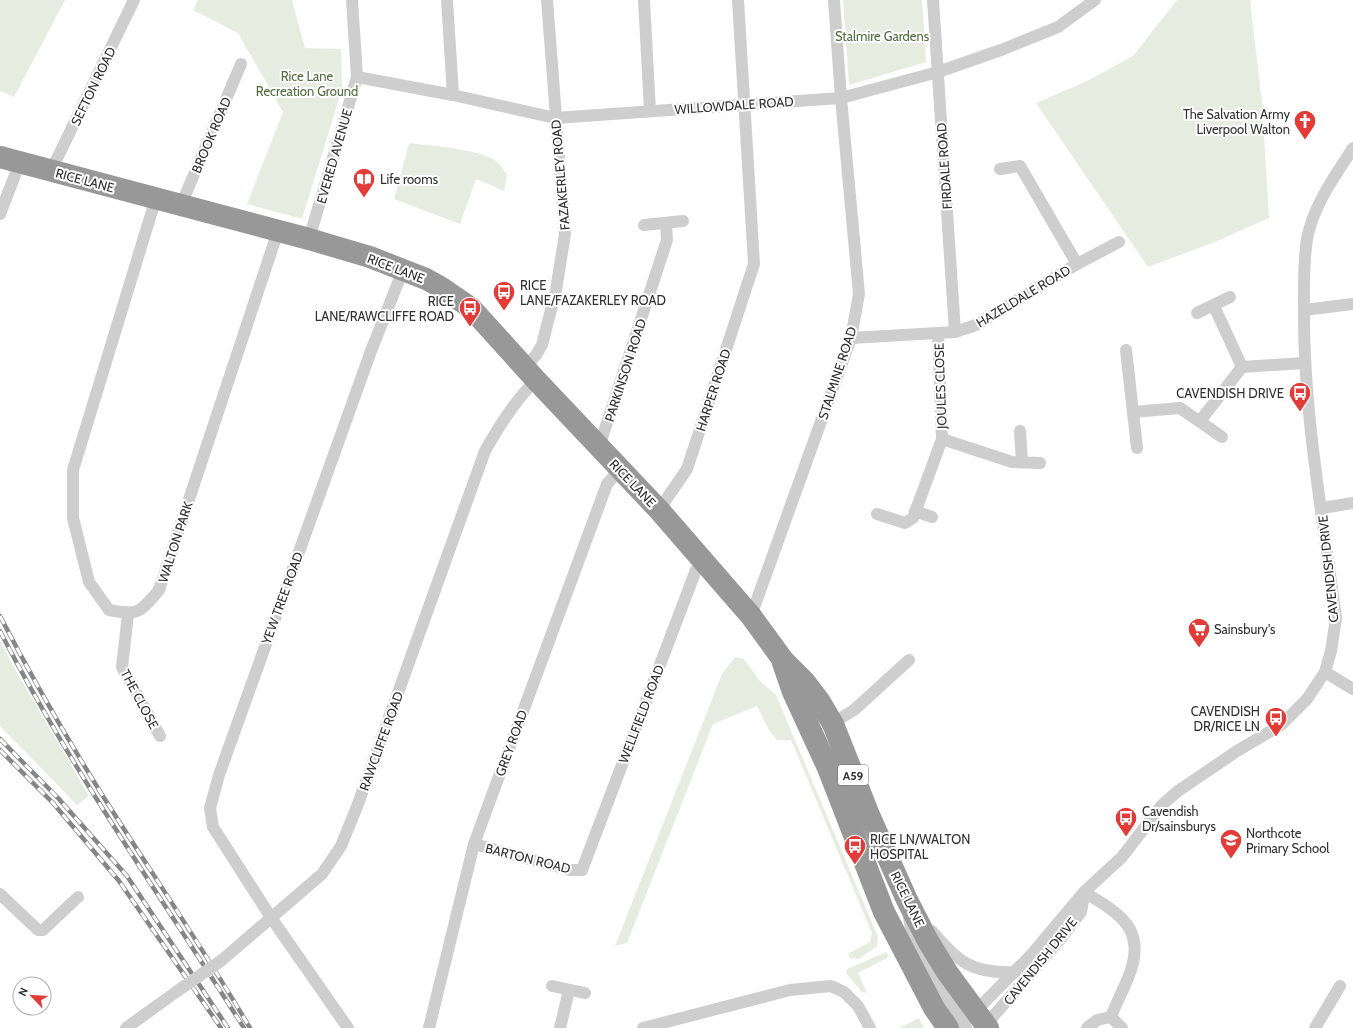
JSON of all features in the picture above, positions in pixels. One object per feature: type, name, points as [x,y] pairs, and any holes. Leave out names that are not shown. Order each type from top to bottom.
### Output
[{"type":"highway","name":"RICE LANE","points":[[10,160],[309,239],[403,270],[442,288],[465,303],[659,510],[751,616],[782,660],[804,681],[820,702],[832,724],[869,815],[907,900],[947,972],[971,1025]]},
{"type":"highway","name":"RICE LANE","points":[[782,660],[793,692],[828,768],[884,912],[934,1008],[971,1025]]},
{"type":"street","name":"SEFTON ROAD","points":[[51,171],[134,0]]},
{"type":"street","name":"EVERED AVENUE","points":[[309,239],[357,77],[352,0]]},
{"type":"street","points":[[446,0],[453,95]]},
{"type":"street","name":"FAZAKERLEY ROAD","points":[[530,373],[536,355],[542,345],[556,290],[565,234],[547,0]]},
{"type":"street","points":[[644,0],[650,111]]},
{"type":"street","points":[[738,0],[746,105]]},
{"type":"street","name":"STALMINE ROAD","points":[[751,616],[851,338],[859,294],[841,98],[834,0]]},
{"type":"street","name":"FIRDALE ROAD","points":[[933,0],[956,332]]},
{"type":"street","name":"WILLOWDALE ROAD","points":[[357,77],[453,95],[555,118],[841,98],[938,72],[1001,50],[1058,27],[1095,0]]},
{"type":"street","name":"BROOK ROAD","points":[[181,205],[241,64]]},
{"type":"street","name":"HARPER ROAD","points":[[659,510],[687,469],[754,264],[746,105]]},
{"type":"street","name":"CAVENDISH DRIVE","points":[[971,1025],[1015,972],[1060,923],[1084,892],[1122,857],[1162,805],[1178,791],[1237,751],[1281,725],[1307,699],[1325,672],[1331,651],[1336,618],[1304,363],[1304,276],[1307,238],[1318,209],[1326,191],[1353,148]]},
{"type":"street","points":[[0,214],[10,160]]},
{"type":"street","points":[[1000,170],[1020,166],[1077,264]]},
{"type":"street","points":[[128,614],[109,610],[89,582],[73,518],[73,470],[156,198]]},
{"type":"street","points":[[644,225],[666,224],[683,221]]},
{"type":"street","name":"PARKINSON ROAD","points":[[599,447],[667,240],[666,224]]},
{"type":"street","name":"WALTON PARK","points":[[128,614],[142,610],[159,590],[278,231]]},
{"type":"street","name":"HAZELDALE ROAD","points":[[851,338],[956,332],[976,325],[1077,264],[1118,242]]},
{"type":"street","name":"YEW TREE ROAD","points":[[348,1028],[272,919],[213,827],[210,808],[221,768],[371,351],[403,270]]},
{"type":"street","points":[[1197,313],[1230,297]]},
{"type":"street","points":[[1304,310],[1353,304]]},
{"type":"street","points":[[1214,306],[1242,367]]},
{"type":"street","name":"JOULES CLOSE","points":[[877,514],[905,523],[913,518],[942,439],[938,333]]},
{"type":"street","points":[[1126,350],[1137,448]]},
{"type":"street","points":[[1200,420],[1242,367],[1304,363]]},
{"type":"street","name":"RAWCLIFFE ROAD","points":[[126,1028],[222,960],[272,919],[322,874],[341,846],[358,804],[486,451],[530,373]]},
{"type":"street","points":[[1133,412],[1180,408],[1200,420],[1222,437]]},
{"type":"street","points":[[1020,431],[1022,462]]},
{"type":"street","name":"JOULES CLOSE","points":[[942,439],[1012,462],[1040,463]]},
{"type":"street","name":"GREY ROAD","points":[[429,1028],[474,844],[607,484],[620,469]]},
{"type":"street","points":[[1322,508],[1353,503]]},
{"type":"street","points":[[915,511],[932,517]]},
{"type":"street","name":"WELLFIELD ROAD","points":[[582,870],[696,570],[703,560]]},
{"type":"street","name":"THE CLOSE","points":[[128,614],[122,667],[160,736]]},
{"type":"street","points":[[813,733],[832,724],[854,710],[909,660]]},
{"type":"street","points":[[1325,672],[1353,689]]},
{"type":"street","name":"BARTON ROAD","points":[[474,844],[570,870],[582,870]]},
{"type":"street","points":[[1084,892],[1107,905],[1122,918],[1130,926],[1134,937],[1132,968],[1111,1017]]},
{"type":"street","name":"CAVENDISH DRIVE","points":[[971,1025],[1063,936],[1081,912],[1084,892]]},
{"type":"street","points":[[0,894],[38,930],[43,930],[78,897]]},
{"type":"street","name":"CAVENDISH DRIVE","points":[[907,900],[956,958],[979,969],[1002,973],[1015,972]]},
{"type":"street","points":[[552,986],[585,993]]},
{"type":"street","points":[[643,1028],[790,990],[831,986],[844,992],[858,1006],[870,1028]]},
{"type":"street","points":[[1315,1028],[1340,986]]},
{"type":"street","points":[[560,1028],[569,990]]},
{"type":"street","points":[[1087,1028],[1098,1020],[1111,1017]]},
{"type":"street","points":[[1111,1017],[1122,1028]]},
{"type":"green space","points":[[0,0],[65,0],[14,97],[0,91]]},
{"type":"green space","name":"Rice Lane Recreation Ground","points":[[198,0],[292,0],[305,48],[341,49],[342,89],[302,219],[247,204],[283,112],[238,33],[193,10]]},
{"type":"green space","name":"Stalmire Gardens","points":[[843,0],[922,0],[926,62],[849,85]]},
{"type":"green space","points":[[1177,0],[1250,0],[1262,103],[1269,218],[1215,242],[1148,267],[1036,103],[1085,82],[1133,56]]},
{"type":"green space","points":[[409,143],[440,146],[474,152],[495,160],[507,175],[504,191],[476,179],[460,224],[394,199]]},
{"type":"green space","points":[[0,640],[13,666],[89,796],[77,805],[0,726]]},
{"type":"green space","points":[[735,657],[744,659],[759,680],[776,695],[878,937],[877,946],[859,959],[849,958],[849,953],[870,942],[872,933],[791,740],[777,740],[769,730],[757,706],[713,724],[627,943],[615,946],[722,674]]},
{"type":"green space","points":[[886,952],[889,957],[858,973],[867,993],[862,992],[846,973],[847,969]]},
{"type":"green space","points":[[919,1018],[924,1028],[899,1028]]},
{"type":"railway","points":[[0,616],[61,727],[214,968],[250,1028]]},
{"type":"railway","points":[[0,631],[56,733],[244,1028]]},
{"type":"railway","points":[[0,739],[58,798],[127,876],[228,1028]]},
{"type":"railway","points":[[0,750],[53,803],[119,881],[221,1028]]},
{"type":"place","name":"The Salvation Army Liverpool Walton","points":[[1305,140]]},
{"type":"place","name":"Life rooms","points":[[364,198]]},
{"type":"place","name":"RICE LANE/FAZAKERLEY ROAD","points":[[504,312]]},
{"type":"place","name":"RICE LANE/RAWCLIFFE ROAD","points":[[470,328]]},
{"type":"place","name":"CAVENDISH DRIVE","points":[[1300,412]]},
{"type":"place","name":"Sainsbury's","points":[[1199,648]]},
{"type":"place","name":"CAVENDISH DR/RICE LN","points":[[1276,738]]},
{"type":"place","name":"Cavendish Dr/sainsburys","points":[[1126,838]]},
{"type":"place","name":"Northcote Primary School","points":[[1231,860]]},
{"type":"place","name":"RICE LN/WALTON HOSPITAL","points":[[855,866]]}]
